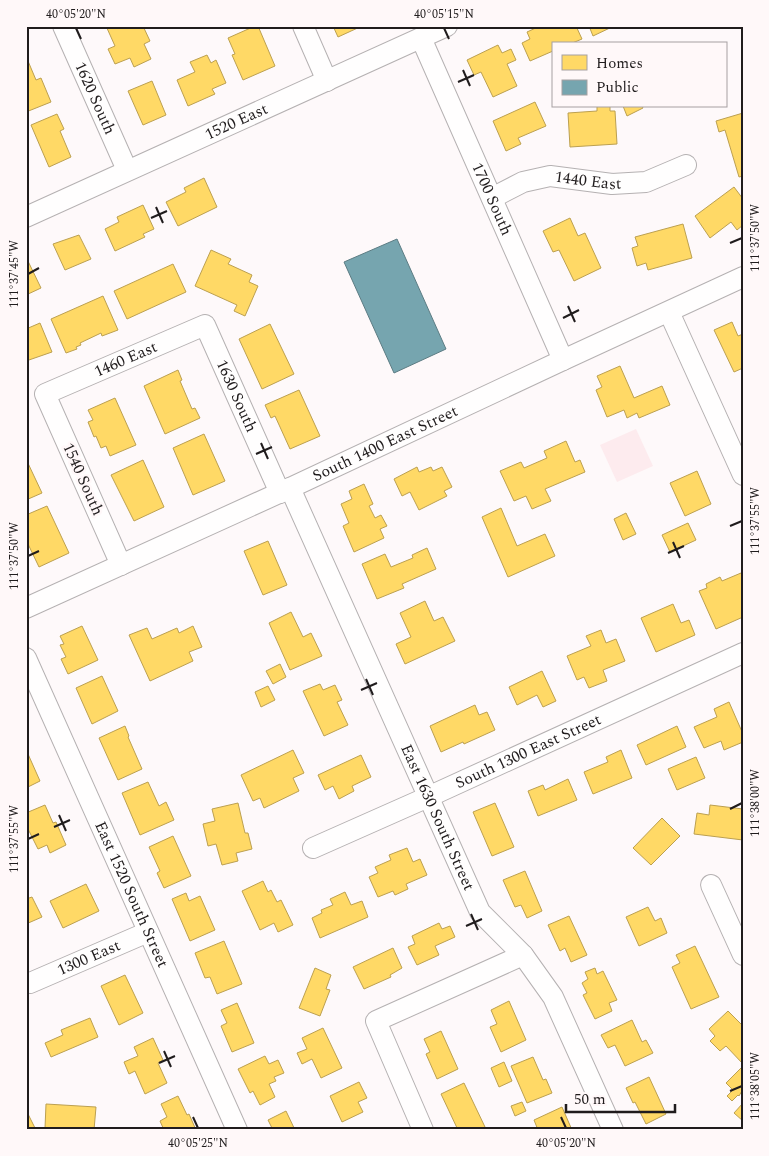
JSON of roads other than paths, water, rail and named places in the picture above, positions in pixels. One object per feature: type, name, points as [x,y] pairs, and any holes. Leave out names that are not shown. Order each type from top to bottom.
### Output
[{"type":"street","name":"1620 South","points":[[63,26],[127,170]]},
{"type":"street","points":[[303,26],[327,80]]},
{"type":"street","name":"1520 East","points":[[26,217],[447,26]]},
{"type":"street","name":"1700 South","points":[[420,38],[563,360]]},
{"type":"street","name":"1440 East","points":[[492,198],[523,182],[550,176],[612,184],[646,182],[686,165]]},
{"type":"street","name":"South 1400 East Street","points":[[26,608],[743,277]]},
{"type":"street","points":[[669,312],[743,475]]},
{"type":"street","name":"1460 East","points":[[45,394],[205,325]]},
{"type":"street","name":"1630 South","points":[[205,325],[285,490]]},
{"type":"street","name":"1540 South","points":[[45,394],[121,565]]},
{"type":"street","name":"East 1630 South Street","points":[[285,490],[480,912],[523,956],[553,997],[613,1130]]},
{"type":"street","name":"South 1300 East Street","points":[[313,848],[743,653]]},
{"type":"street","name":"East 1520 South Street","points":[[26,658],[238,1130]]},
{"type":"street","points":[[711,885],[743,955]]},
{"type":"street","name":"1300 East","points":[[30,983],[148,932]]},
{"type":"street","points":[[423,1130],[376,1021],[523,956]]}]
